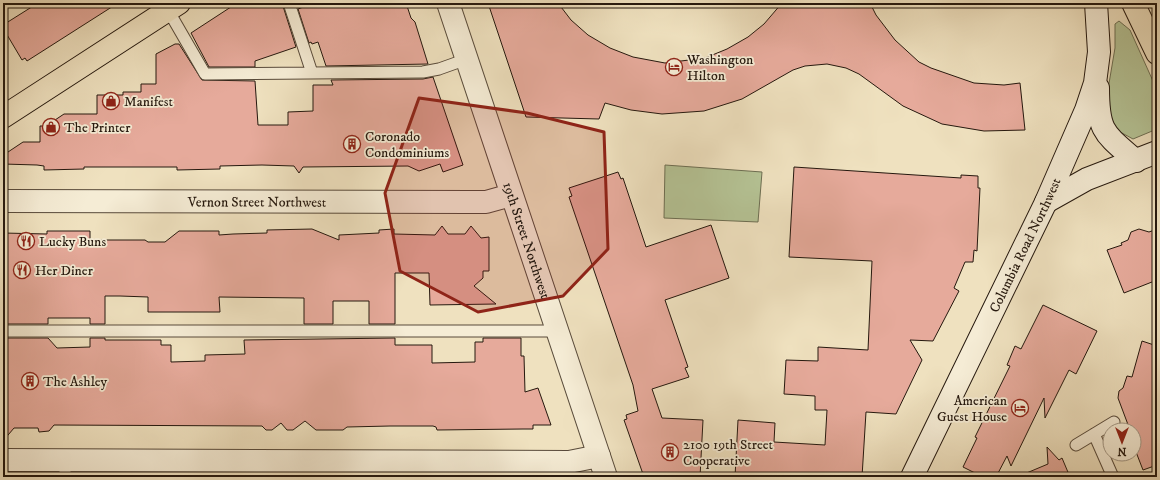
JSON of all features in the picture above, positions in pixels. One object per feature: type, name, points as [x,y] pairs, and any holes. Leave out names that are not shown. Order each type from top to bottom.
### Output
[{"type":"main road","points":[[1133,3],[1157,53]]},
{"type":"main road","points":[[3,117],[174,7]]},
{"type":"street","name":"19th Street Northwest","points":[[448,3],[606,477]]},
{"type":"street","name":"Columbia Road Northwest","points":[[912,477],[1046,202],[1086,110],[1097,69],[1099,39],[1096,3]]},
{"type":"street","points":[[1097,69],[1098,110],[1101,125],[1109,137],[1136,161]]},
{"type":"street","points":[[1046,202],[1087,179],[1157,152]]},
{"type":"street","name":"Vernon Street Northwest","points":[[3,201],[486,202],[511,195]]},
{"type":"street","points":[[3,460],[65,469],[569,462],[599,456]]},
{"type":"lane","points":[[289,3],[312,72]]},
{"type":"lane","points":[[174,7],[205,74],[423,72],[439,69],[467,59]]},
{"type":"lane","points":[[3,331],[557,331]]},
{"type":"lane","points":[[1076,445],[1102,429]]},
{"type":"lane","points":[[1094,434],[1113,477]]},
{"type":"highlighted area","points":[[419,98],[527,113],[604,132],[608,249],[563,296],[478,312],[400,271],[385,193]]},
{"type":"green space","points":[[1119,21],[1130,30],[1157,90],[1157,129],[1133,139],[1109,123],[1105,107],[1115,48],[1115,24]]},
{"type":"green space","points":[[665,165],[762,172],[758,222],[664,218]]},
{"type":"building","points":[[38,3],[118,3],[27,61],[25,58],[22,60],[3,28],[3,25]]},
{"type":"building","points":[[237,3],[282,3],[296,47],[255,61],[255,67],[209,67],[191,33]]},
{"type":"building","points":[[314,3],[406,3],[411,18],[415,22],[428,64],[326,66],[318,42],[312,44],[311,42],[309,43],[298,9]]},
{"type":"building","name":"Washington Hilton","points":[[488,3],[558,3],[571,20],[588,35],[610,48],[633,57],[665,63],[705,58],[727,49],[748,37],[764,24],[782,3],[870,3],[876,15],[895,40],[919,62],[931,68],[974,83],[1004,85],[1020,83],[1025,130],[984,131],[942,124],[903,106],[859,74],[846,68],[827,64],[805,66],[793,70],[742,99],[704,111],[662,114],[631,110],[605,103],[599,119],[526,117]]},
{"type":"building","points":[[175,44],[179,44],[202,80],[255,81],[258,125],[288,125],[288,112],[313,111],[313,85],[333,85],[331,80],[423,79],[433,77],[463,165],[443,172],[440,164],[419,171],[408,166],[303,167],[299,173],[294,166],[262,165],[220,166],[220,169],[177,170],[177,167],[84,167],[84,169],[44,170],[44,166],[3,164],[3,157],[23,142],[40,142],[40,126],[46,126],[64,114],[97,114],[97,95],[123,95],[123,92],[141,92],[141,84],[156,84],[156,54]]},
{"type":"building","points":[[794,167],[961,178],[961,175],[978,176],[978,188],[980,188],[977,251],[974,250],[973,262],[965,262],[954,288],[959,291],[933,341],[910,340],[922,360],[896,414],[866,412],[862,477],[735,477],[738,420],[775,423],[774,442],[825,445],[827,410],[815,410],[815,396],[784,394],[786,360],[818,361],[818,347],[868,350],[872,261],[789,257]]},
{"type":"building","points":[[618,172],[621,179],[623,178],[646,247],[711,225],[729,278],[665,300],[688,367],[685,368],[689,377],[652,389],[662,418],[703,420],[700,477],[644,477],[624,420],[627,419],[626,415],[638,411],[633,385],[569,197],[572,196],[569,188]]},
{"type":"building","points":[[442,226],[448,234],[465,234],[471,226],[481,238],[489,237],[489,271],[483,271],[483,278],[474,286],[496,304],[430,305],[429,273],[395,273],[395,324],[369,324],[369,301],[333,301],[333,324],[304,324],[304,298],[219,297],[220,312],[148,312],[148,297],[105,296],[105,324],[90,324],[90,318],[48,318],[48,324],[3,324],[3,269],[5,266],[3,233],[47,234],[47,231],[90,231],[90,240],[145,240],[148,242],[165,242],[179,231],[219,231],[219,235],[267,233],[267,230],[312,229],[339,240],[339,235],[379,233],[379,230],[394,229],[394,234],[435,235]]},
{"type":"building","points":[[1139,229],[1149,232],[1157,229],[1157,280],[1124,293],[1107,250],[1122,245],[1121,243],[1128,240],[1131,232]]},
{"type":"building","points":[[1043,305],[1097,331],[1076,374],[1069,370],[1045,418],[1044,398],[1011,466],[1007,456],[996,477],[983,477],[963,467],[977,438],[975,437],[1010,366],[1007,365],[1015,346],[1021,349]]},
{"type":"building","points":[[3,338],[48,338],[57,348],[90,347],[90,338],[105,338],[105,340],[161,340],[161,345],[171,345],[171,362],[205,361],[205,355],[245,354],[244,340],[395,338],[395,345],[432,345],[432,363],[475,362],[475,342],[483,342],[483,338],[521,338],[521,356],[524,356],[525,392],[538,388],[551,425],[533,425],[533,429],[437,430],[436,427],[433,426],[390,426],[347,427],[343,430],[316,430],[305,421],[293,430],[287,430],[281,423],[272,430],[266,430],[262,426],[54,425],[49,431],[39,432],[38,428],[14,428],[3,441]]},
{"type":"building","points":[[1142,341],[1157,346],[1157,465],[1143,470],[1140,462],[1142,462],[1142,422],[1127,422],[1118,398],[1119,391],[1123,388],[1127,376],[1132,377]]},
{"type":"building","points":[[1047,447],[1059,460],[1062,458],[1070,477],[1017,477],[1048,464]]},
{"type":"place","name":"Washington Hilton","points":[[674,67]]},
{"type":"place","name":"Manifest","points":[[111,101]]},
{"type":"place","name":"The Printer","points":[[51,127]]},
{"type":"place","name":"Coronado Condominiums","points":[[352,144]]},
{"type":"place","name":"Lucky Buns","points":[[26,241]]},
{"type":"place","name":"Her Diner","points":[[22,270]]},
{"type":"place","name":"The Ashley","points":[[30,381]]},
{"type":"place","name":"American Guest House","points":[[1020,408]]},
{"type":"place","name":"2100 19th Street Cooperative","points":[[670,452]]}]
